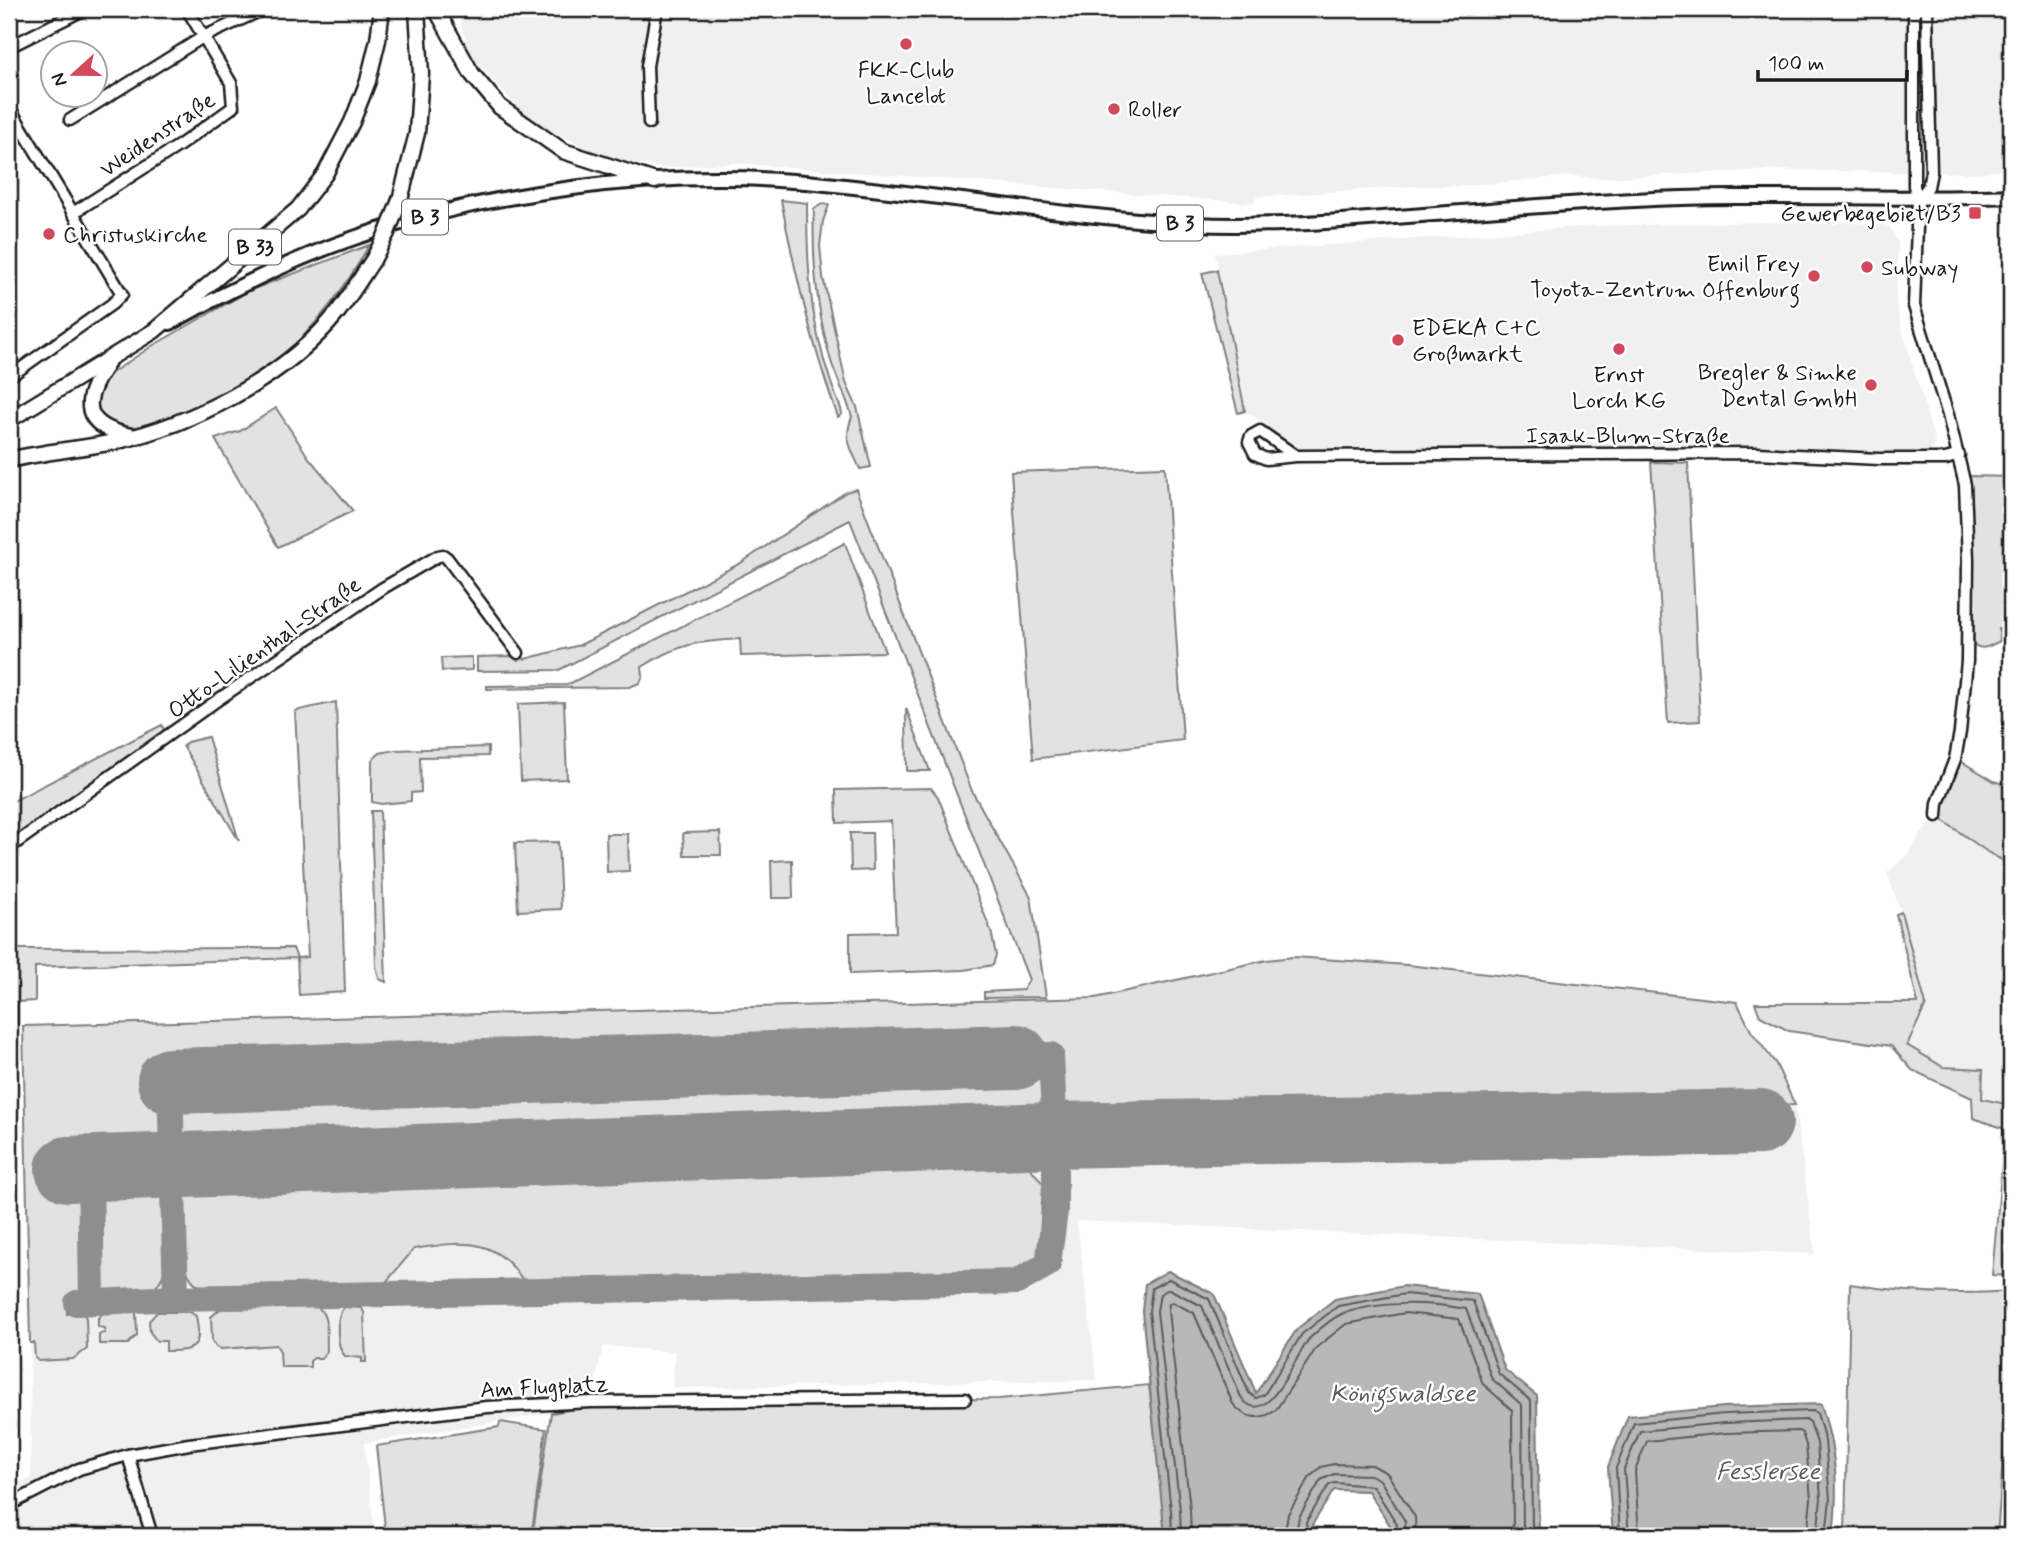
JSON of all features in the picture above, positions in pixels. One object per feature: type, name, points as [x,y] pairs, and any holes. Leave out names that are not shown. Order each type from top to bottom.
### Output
[{"type":"highway","name":"B 33","points":[[154,331],[298,209],[325,174],[352,122],[368,82],[382,9]]},
{"type":"highway","points":[[9,460],[135,436],[209,410],[247,389],[281,365],[336,314],[373,260],[400,200],[417,133],[421,74],[417,9]]},
{"type":"highway","points":[[436,9],[472,74],[500,107],[563,151],[655,181]]},
{"type":"highway","name":"B 3","points":[[9,420],[154,331]]},
{"type":"highway","points":[[112,357],[92,386],[90,408],[101,426],[110,431],[135,436]]},
{"type":"main road","name":"B 3","points":[[154,331],[288,264],[391,227],[512,197],[655,181],[782,181],[1196,224],[1309,224],[1700,197],[1918,200],[2011,197]]},
{"type":"street","points":[[9,47],[85,9]]},
{"type":"street","name":"Weidenstraße","points":[[73,213],[180,145],[233,107],[230,83],[187,9]]},
{"type":"street","points":[[70,120],[204,37],[264,9]]},
{"type":"street","points":[[649,123],[647,66],[657,9]]},
{"type":"street","points":[[1914,9],[1914,186],[1918,200],[1914,306],[1959,456],[1965,485],[1968,560],[1967,661],[1960,732],[1955,758],[1942,788],[1937,816]]},
{"type":"street","points":[[1918,200],[1928,187],[1931,172],[1927,9]]},
{"type":"street","points":[[9,107],[122,294],[112,304],[9,377]]},
{"type":"street","name":"Isaak-Blum-Straße","points":[[1296,456],[1757,453],[1892,459],[1946,459],[1959,456]]},
{"type":"street","name":"Otto-Lilienthal-Straße","points":[[9,848],[241,684],[383,588],[438,556],[447,558],[518,653]]},
{"type":"street","name":"Am Flugplatz","points":[[9,1505],[79,1469],[128,1455],[189,1444],[487,1407],[592,1402],[965,1399]]},
{"type":"street","points":[[128,1455],[152,1536]]},
{"type":"shaded area","points":[[457,9],[2011,9],[2011,170],[1971,173],[1775,170],[1599,178],[1571,176],[1461,186],[1416,186],[1257,197],[1252,203],[734,163],[661,168],[602,157],[526,117],[470,55]]},
{"type":"shaded area","points":[[781,200],[807,203],[808,258],[813,308],[823,357],[841,409],[842,414],[838,417],[805,310]]},
{"type":"shaded area","points":[[822,204],[829,205],[823,221],[820,246],[823,277],[846,383],[857,407],[871,467],[860,469],[848,438],[852,417],[831,361],[819,305],[814,209]]},
{"type":"shaded area","points":[[1764,222],[1839,224],[1838,222],[1886,225],[1891,229],[1898,243],[1896,300],[1899,319],[1935,441],[1933,449],[1922,454],[1303,450],[1290,444],[1246,411],[1215,253],[1596,226]]},
{"type":"shaded area","points":[[369,245],[332,303],[310,328],[261,372],[233,390],[169,418],[127,429],[112,429],[94,409],[101,380],[152,346],[251,290]]},
{"type":"shaded area","points":[[1217,270],[1245,411],[1238,413],[1202,273]]},
{"type":"shaded area","points":[[276,408],[309,458],[353,511],[278,547],[215,439],[240,431]]},
{"type":"shaded area","points":[[1651,462],[1688,463],[1700,721],[1668,723]]},
{"type":"shaded area","points":[[1165,467],[1183,740],[1033,759],[1011,472]]},
{"type":"shaded area","points":[[1969,476],[2011,477],[2011,624],[1999,629],[2000,641],[1982,648],[1972,643],[1973,566]]},
{"type":"shaded area","points":[[856,489],[972,791],[1031,897],[1046,997],[984,998],[984,992],[1023,990],[1029,980],[850,520],[559,670],[477,671],[477,657],[514,656],[525,659],[580,645],[741,563],[846,492]]},
{"type":"shaded area","points":[[845,543],[885,652],[741,656],[740,639],[711,641],[678,648],[655,659],[642,667],[643,676],[640,683],[629,687],[487,689],[487,686],[567,685]]},
{"type":"shaded area","points":[[472,657],[472,670],[442,671],[441,658]]},
{"type":"shaded area","points":[[336,702],[345,992],[299,995],[297,958],[308,957],[295,711]]},
{"type":"shaded area","points":[[564,702],[567,779],[521,781],[518,704]]},
{"type":"shaded area","points":[[906,708],[930,771],[907,771]]},
{"type":"shaded area","points":[[162,725],[164,730],[154,738],[9,841],[9,803]]},
{"type":"shaded area","points":[[208,737],[239,841],[183,746],[187,742]]},
{"type":"shaded area","points":[[488,747],[488,756],[420,757],[421,792],[411,793],[411,801],[381,804],[372,802],[372,760],[380,753],[395,750]]},
{"type":"shaded area","points":[[1959,760],[1994,781],[2011,786],[2011,865],[1941,819],[1945,796]]},
{"type":"shaded area","points":[[931,788],[938,797],[991,931],[996,955],[993,965],[964,970],[850,974],[850,933],[896,932],[891,821],[837,823],[836,790]]},
{"type":"shaded area","points":[[371,811],[380,811],[386,982],[379,979],[376,966]]},
{"type":"shaded area","points":[[1937,816],[1989,853],[2011,865],[2011,1105],[1982,1099],[1983,1069],[1943,1067],[1906,1045],[1926,1005],[1901,912],[1887,873],[1906,856]]},
{"type":"shaded area","points":[[720,832],[721,855],[684,855],[683,833]]},
{"type":"shaded area","points":[[850,833],[872,833],[873,870],[851,871]]},
{"type":"shaded area","points":[[606,834],[628,834],[629,871],[607,872]]},
{"type":"shaded area","points":[[558,842],[561,909],[518,911],[515,843]]},
{"type":"shaded area","points":[[792,860],[793,898],[772,898],[771,861]]},
{"type":"shaded area","points":[[1901,912],[1926,1005],[1907,1045],[1943,1067],[1983,1069],[1982,1099],[2011,1105],[2011,1276],[1992,1275],[2005,1129],[1973,1118],[1972,1098],[1912,1070],[1891,1046],[1789,1031],[1760,1016],[1755,1003],[1918,1003],[1896,914]]},
{"type":"shaded area","points":[[293,948],[297,958],[35,967],[35,1001],[17,1002],[17,1025],[9,1029],[9,955],[16,949]]},
{"type":"shaded area","points":[[1294,956],[1737,1002],[1751,1031],[1776,1064],[1795,1105],[1815,1254],[1077,1221],[1097,1380],[672,1388],[675,1352],[603,1346],[590,1407],[364,1443],[375,1536],[9,1536],[9,1489],[31,1478],[23,1026],[1095,998],[1263,959]]},
{"type":"shaded area","points":[[1294,957],[1407,965],[1737,1002],[1751,1031],[1776,1064],[1795,1105],[1279,1116],[62,1154],[63,1183],[87,1183],[90,1299],[66,1301],[67,1314],[83,1313],[86,1318],[87,1349],[73,1359],[38,1361],[34,1343],[30,1343],[23,1026],[1095,998],[1267,960]]},
{"type":"shaded area","points":[[1021,1156],[1043,1184],[1039,1255],[1014,1274],[528,1288],[505,1259],[493,1251],[480,1246],[451,1244],[414,1249],[382,1287],[211,1294],[195,1283],[188,1274],[180,1242],[183,1200],[189,1191],[203,1181]]},
{"type":"shaded area","points":[[159,1180],[166,1185],[170,1243],[164,1273],[158,1285],[137,1298],[95,1300],[93,1182]]},
{"type":"shaded area","points":[[1850,1284],[1930,1292],[2011,1291],[2011,1356],[1997,1536],[1845,1536]]},
{"type":"shaded area","points":[[316,1306],[325,1320],[327,1351],[321,1358],[310,1361],[310,1367],[281,1367],[280,1351],[276,1345],[221,1349],[212,1341],[211,1317],[220,1309]]},
{"type":"shaded area","points":[[344,1307],[361,1308],[364,1312],[366,1362],[362,1362],[362,1358],[345,1356],[342,1352],[338,1325]]},
{"type":"shaded area","points":[[136,1311],[137,1335],[128,1344],[99,1344],[99,1334],[105,1333],[105,1328],[98,1327],[98,1318],[104,1312]]},
{"type":"shaded area","points":[[157,1312],[190,1312],[196,1316],[198,1335],[194,1346],[184,1350],[166,1351],[166,1341],[157,1341],[150,1332],[149,1321]]},
{"type":"shaded area","points":[[1149,1385],[1165,1536],[386,1536],[376,1446],[499,1427],[500,1422],[546,1429],[533,1524],[529,1534],[534,1525],[551,1413],[619,1402],[999,1399]]},
{"type":"water","name":"Königswaldsee","points":[[1168,1271],[1214,1294],[1256,1393],[1297,1329],[1335,1299],[1404,1286],[1478,1294],[1505,1370],[1537,1396],[1539,1536],[1388,1536],[1391,1527],[1368,1491],[1334,1490],[1312,1525],[1323,1536],[1165,1536],[1142,1311],[1145,1284]]},
{"type":"water","name":"Fesslersee","points":[[1821,1404],[1835,1469],[1833,1536],[1613,1536],[1608,1467],[1628,1416],[1724,1407]]},
{"type":"taxiway","points":[[77,1303],[176,1298],[1017,1282],[1048,1264],[1055,1211],[1055,1135],[1051,1055],[1016,1057]]},
{"type":"taxiway","points":[[170,1081],[176,1298]]},
{"type":"taxiway","points":[[90,1168],[92,1302]]},
{"type":"runway","points":[[170,1081],[1016,1057]]},
{"type":"runway","points":[[68,1169],[1055,1135],[1760,1122]]},
{"type":"place","name":"FKK-Club Lancelot","points":[[906,44]]},
{"type":"place","name":"Roller","points":[[1114,109]]},
{"type":"place","name":"Gewerbegebiet/B3","points":[[1975,213]]},
{"type":"place","name":"Christuskirche","points":[[49,234]]},
{"type":"place","name":"Subway","points":[[1867,267]]},
{"type":"place","name":"Emil Frey Toyota-Zentrum Offenburg","points":[[1814,276]]},
{"type":"place","name":"EDEKA C+C Großmarkt","points":[[1398,340]]},
{"type":"place","name":"Ernst Lorch KG","points":[[1619,349]]},
{"type":"place","name":"Bregler & Simke Dental GmbH","points":[[1871,385]]}]
